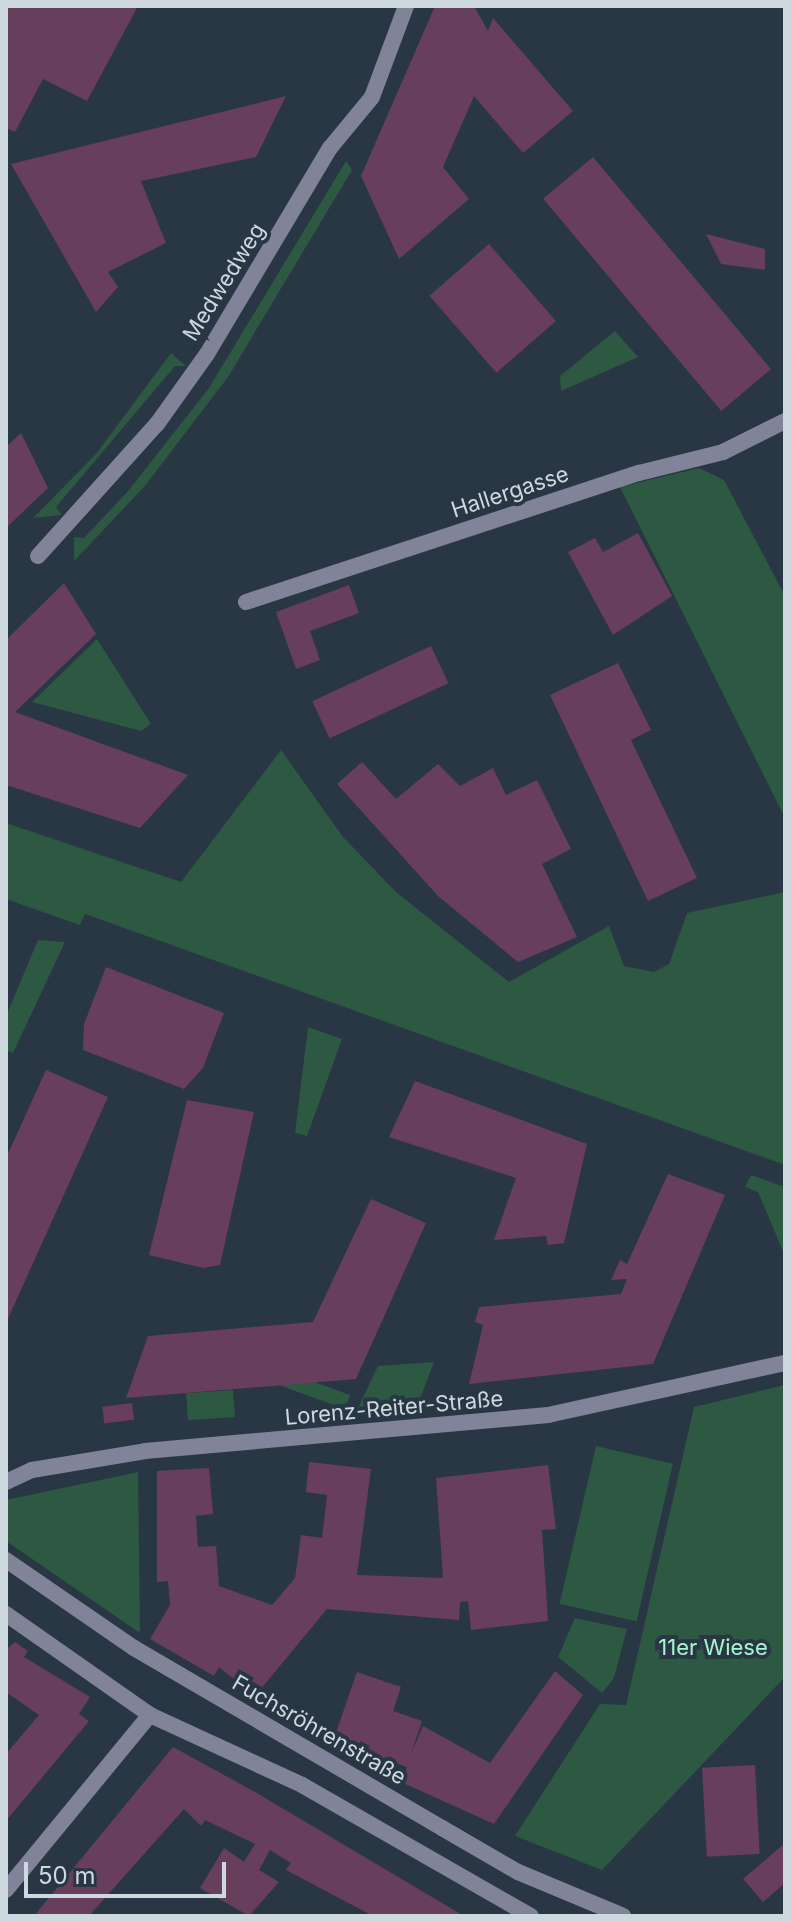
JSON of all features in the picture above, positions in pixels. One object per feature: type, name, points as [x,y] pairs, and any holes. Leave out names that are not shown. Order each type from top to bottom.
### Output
[{"type":"street","name":"Medwedweg","points":[[38,556],[149,434],[207,354],[330,148],[372,97],[406,6]]},
{"type":"street","name":"Hallergasse","points":[[246,602],[723,452],[785,421]]},
{"type":"street","name":"Lorenz-Reiter-Straße","points":[[6,1482],[32,1470],[145,1451],[548,1415],[785,1363]]},
{"type":"street","name":"Fuchsröhrenstraße","points":[[6,1560],[264,1724],[518,1872],[623,1916]]},
{"type":"street","points":[[6,1614],[150,1715],[302,1785],[531,1916]]},
{"type":"street","points":[[6,1890],[150,1715]]},
{"type":"green space","points":[[346,161],[352,170],[228,377],[144,487],[74,561],[74,537],[84,538],[129,490],[209,388]]},
{"type":"green space","points":[[615,331],[638,357],[561,391],[560,376]]},
{"type":"green space","points":[[171,353],[186,366],[175,366],[56,507],[62,515],[33,518],[96,454]]},
{"type":"green space","points":[[699,468],[724,480],[785,596],[785,818],[620,487]]},
{"type":"green space","points":[[97,639],[151,724],[141,731],[32,702]]},
{"type":"green space","points":[[281,750],[343,837],[396,892],[509,982],[609,926],[624,966],[654,972],[669,964],[687,913],[785,892],[785,1165],[85,914],[80,925],[6,899],[6,823],[181,882]]},
{"type":"green space","points":[[38,940],[65,942],[13,1053],[6,1050],[6,1016]]},
{"type":"green space","points":[[308,1027],[342,1039],[307,1136],[295,1133]]},
{"type":"green space","points":[[751,1175],[785,1187],[785,1256],[758,1192],[745,1187]]},
{"type":"green space","points":[[255,1360],[350,1395],[345,1409],[250,1375]]},
{"type":"green space","points":[[434,1362],[419,1402],[358,1408],[378,1366]]},
{"type":"green space","name":"11er Wiese","points":[[785,1385],[785,1677],[602,1870],[515,1836],[600,1704],[626,1705],[694,1407]]},
{"type":"green space","points":[[233,1390],[235,1417],[188,1420],[186,1393]]},
{"type":"green space","points":[[596,1446],[673,1464],[637,1622],[560,1604]]},
{"type":"green space","points":[[138,1472],[140,1633],[6,1541],[6,1500]]},
{"type":"green space","points":[[575,1618],[627,1629],[614,1678],[602,1693],[558,1657]]},
{"type":"building","points":[[6,6],[138,6],[87,101],[43,79],[15,132],[6,128]]},
{"type":"building","points":[[435,6],[474,6],[488,31],[493,18],[573,111],[523,153],[474,96],[443,167],[469,199],[399,259],[361,176]]},
{"type":"building","points":[[286,96],[256,157],[141,181],[166,243],[108,272],[118,287],[96,312],[11,164]]},
{"type":"building","points":[[593,157],[771,369],[721,411],[543,199]]},
{"type":"building","points":[[706,234],[765,249],[765,270],[721,264]]},
{"type":"building","points":[[489,244],[556,321],[496,373],[429,296]]},
{"type":"building","points":[[21,433],[48,488],[6,528],[6,447]]},
{"type":"building","points":[[638,533],[672,596],[613,635],[568,552],[595,538],[603,552]]},
{"type":"building","points":[[64,583],[96,634],[15,712],[188,775],[140,828],[6,785],[6,640]]},
{"type":"building","points":[[349,585],[359,613],[310,631],[320,660],[296,669],[276,612]]},
{"type":"building","points":[[431,646],[448,683],[330,739],[312,701]]},
{"type":"building","points":[[618,663],[651,730],[631,740],[697,878],[648,901],[550,695]]},
{"type":"building","points":[[362,762],[396,799],[438,764],[460,786],[493,768],[506,795],[537,780],[571,849],[542,864],[577,937],[518,962],[438,896],[337,784]]},
{"type":"building","points":[[106,967],[224,1013],[203,1068],[184,1089],[83,1050],[84,1024]]},
{"type":"building","points":[[46,1070],[108,1097],[6,1323],[6,1158]]},
{"type":"building","points":[[415,1081],[587,1144],[564,1243],[548,1245],[546,1236],[494,1240],[516,1178],[389,1137]]},
{"type":"building","points":[[187,1100],[254,1112],[220,1265],[203,1268],[149,1255]]},
{"type":"building","points":[[668,1174],[725,1195],[653,1364],[469,1384],[483,1325],[475,1322],[479,1307],[621,1294],[627,1279],[611,1280],[620,1260],[627,1264]]},
{"type":"building","points":[[371,1199],[426,1223],[356,1379],[126,1398],[148,1336],[313,1322]]},
{"type":"building","points":[[132,1403],[134,1420],[104,1424],[102,1407]]},
{"type":"building","points":[[309,1462],[371,1469],[357,1575],[443,1578],[436,1478],[548,1465],[556,1529],[542,1530],[548,1621],[471,1630],[468,1601],[460,1602],[459,1620],[327,1609],[255,1696],[219,1667],[214,1676],[150,1639],[170,1605],[168,1581],[157,1582],[157,1471],[209,1468],[213,1514],[196,1516],[198,1547],[216,1546],[219,1586],[272,1605],[295,1578],[301,1535],[322,1538],[327,1495],[306,1492]]},
{"type":"building","points":[[15,1642],[28,1651],[24,1657],[90,1697],[79,1714],[89,1721],[6,1821],[6,1754],[39,1715],[6,1692],[6,1650]]},
{"type":"building","points":[[555,1671],[583,1695],[494,1824],[401,1782],[407,1767],[333,1741],[357,1672],[401,1687],[393,1711],[422,1721],[411,1754],[423,1726],[490,1763]]},
{"type":"building","points":[[173,1747],[464,1916],[373,1916],[286,1870],[291,1863],[270,1850],[259,1870],[279,1882],[249,1916],[200,1888],[224,1848],[244,1862],[255,1844],[205,1820],[201,1826],[184,1809],[89,1916],[34,1916]]},
{"type":"building","points":[[755,1765],[760,1854],[707,1857],[702,1768]]},
{"type":"building","points":[[785,1843],[785,1883],[763,1902],[743,1879]]}]
